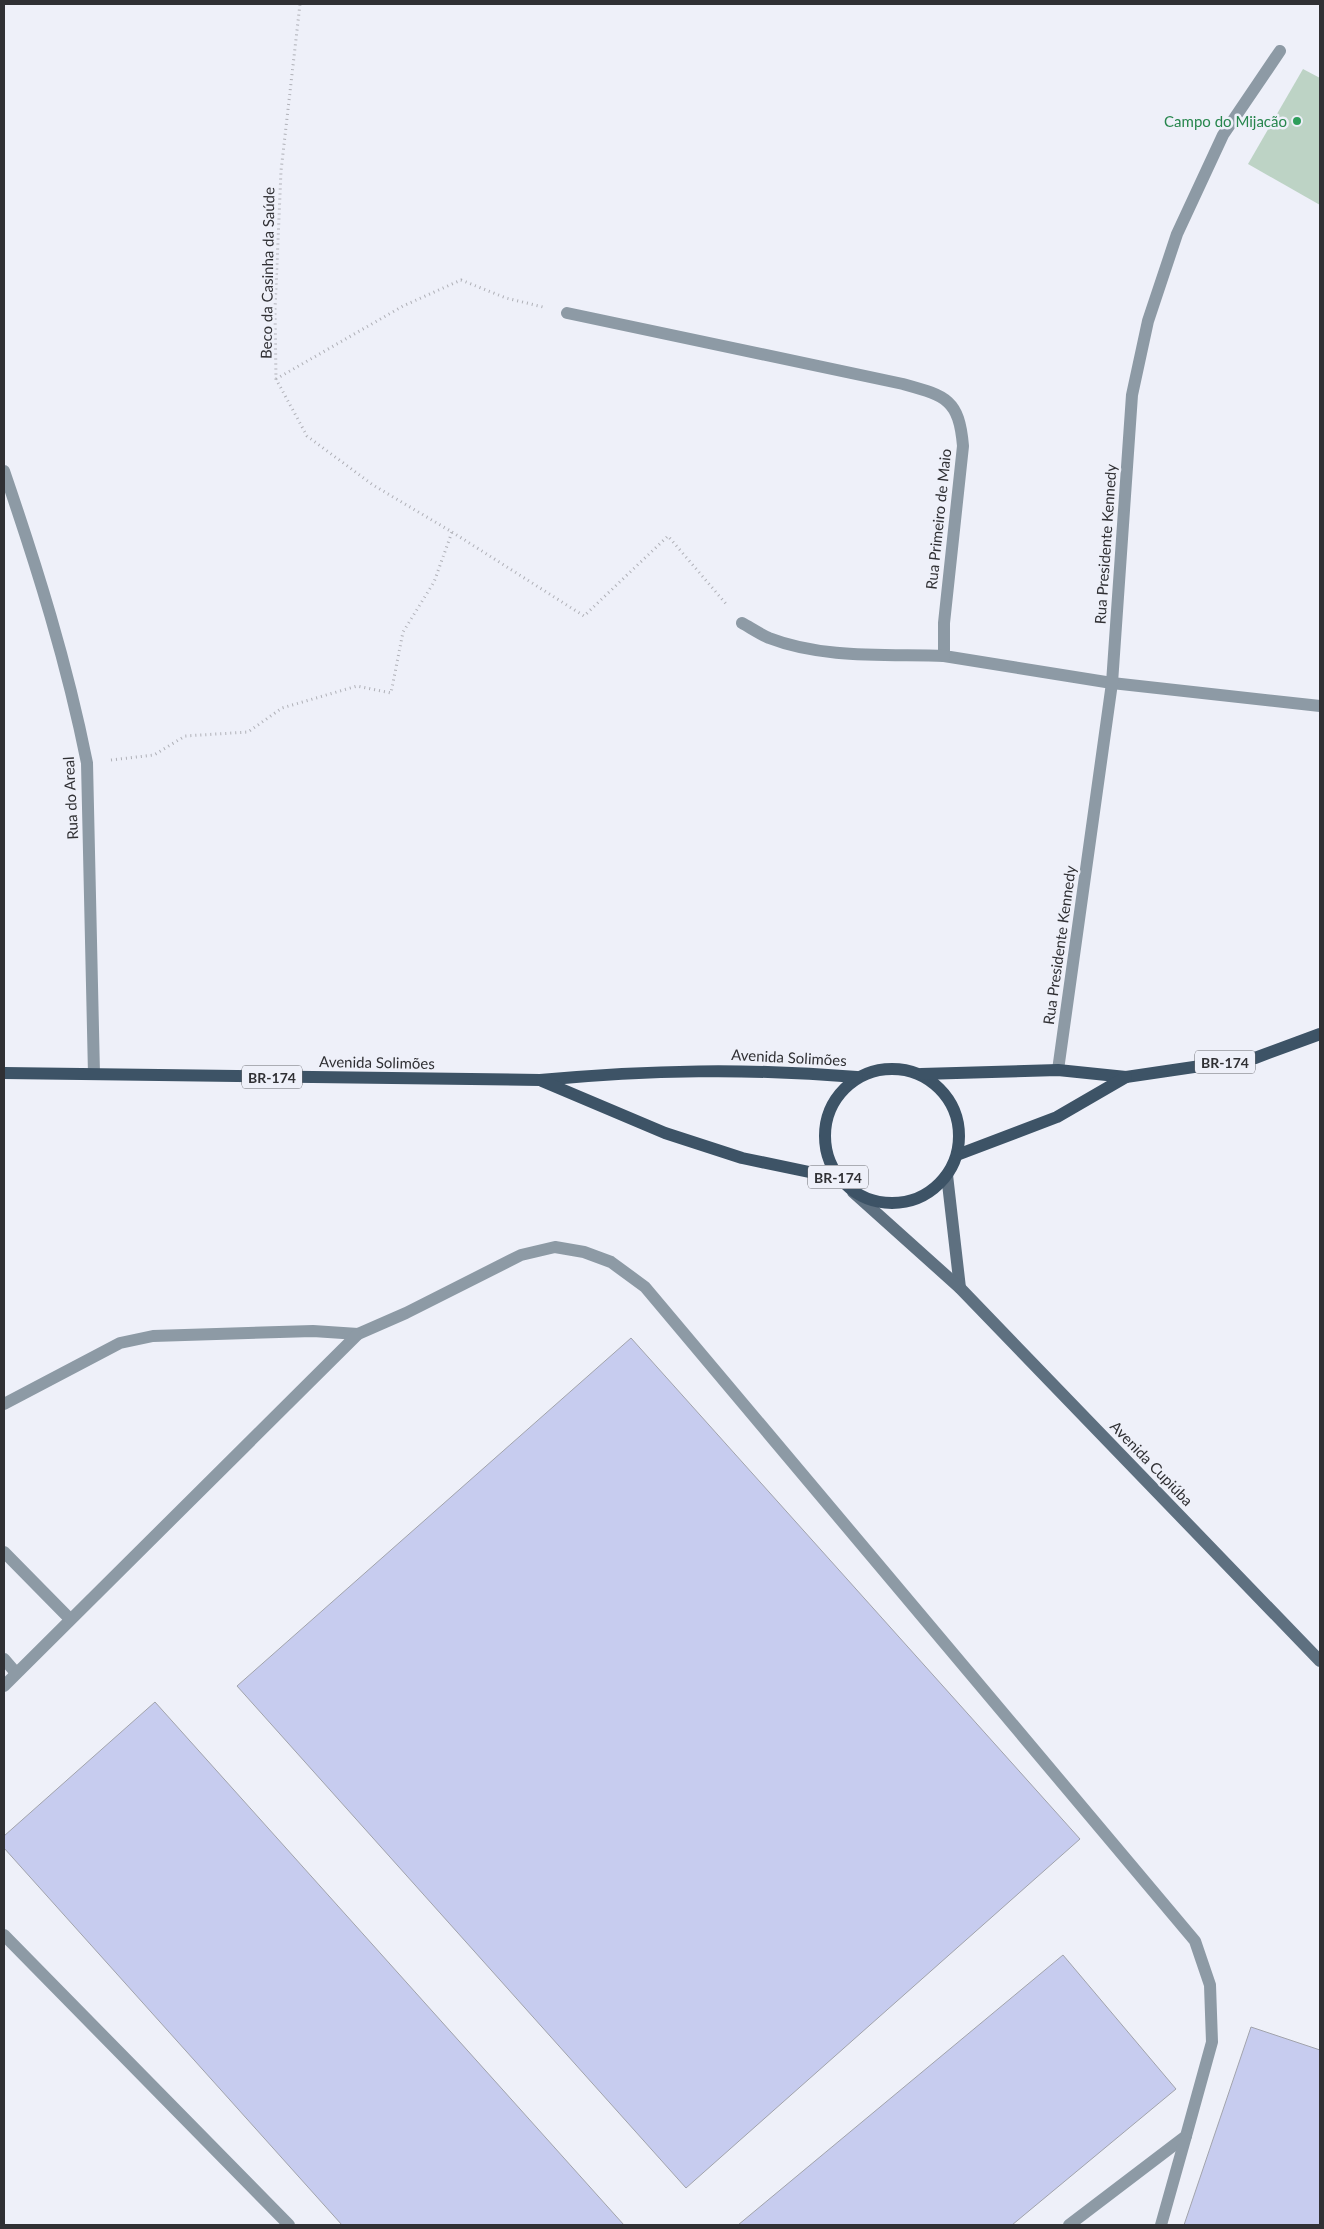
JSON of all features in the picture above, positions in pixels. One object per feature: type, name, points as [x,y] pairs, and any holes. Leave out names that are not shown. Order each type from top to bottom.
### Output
[{"type":"main road","name":"BR-174","points":[[921,1074],[946,1095],[959,1123],[957,1155],[948,1176],[928,1194],[904,1203],[877,1202],[853,1192],[838,1178],[825,1152],[824,1124],[836,1097],[857,1077],[878,1069],[900,1068],[921,1074],[1058,1070],[1126,1077],[1255,1058],[1320,1034]]},
{"type":"main road","name":"Avenida Solimões","points":[[4,1073],[540,1080],[610,1073],[723,1070],[857,1077]]},
{"type":"main road","name":"BR-174","points":[[957,1155],[1057,1117],[1126,1077]]},
{"type":"main road","name":"Avenida Solimões","points":[[540,1080],[682,1139],[777,1167],[838,1178]]},
{"type":"street","name":"Rua Presidente Kennedy","points":[[1058,1070],[1112,683],[1132,395],[1148,321],[1177,234],[1223,135],[1280,51]]},
{"type":"street","name":"Rua Primeiro de Maio","points":[[567,313],[903,384],[932,392],[949,403],[961,420],[963,446],[944,623],[944,656]]},
{"type":"street","name":"Rua do Areal","points":[[4,471],[41,579],[79,723],[87,763],[94,1074]]},
{"type":"street","points":[[742,623],[768,637],[796,646],[830,652],[944,656],[1112,683],[1320,706]]},
{"type":"street","points":[[948,1176],[960,1288]]},
{"type":"street","name":"Avenida Cupiúba","points":[[853,1192],[960,1288],[1320,1661]]},
{"type":"street","points":[[4,1686],[358,1334],[406,1313],[521,1255],[555,1248],[584,1252],[611,1262],[645,1287],[1195,1941],[1210,1985],[1212,2042],[1161,2225]]},
{"type":"street","points":[[4,1404],[120,1343],[153,1336],[313,1331],[358,1334]]},
{"type":"street","points":[[4,1552],[70,1619]]},
{"type":"street","points":[[4,1659],[16,1673]]},
{"type":"street","points":[[4,1935],[289,2225]]},
{"type":"street","points":[[1069,2225],[1186,2136]]},
{"type":"path","name":"Beco da Casinha da Saúde","points":[[300,4],[281,171],[275,310],[276,379],[307,436],[372,485],[452,532],[584,616],[668,536],[742,623]]},
{"type":"path","points":[[276,379],[403,306],[461,280],[506,298],[567,313]]},
{"type":"path","points":[[87,763],[154,755],[185,736],[248,732],[282,708],[357,686],[391,693],[403,632],[434,582],[452,532]]},
{"type":"green space","name":"Campo do Mijacão","points":[[1303,69],[1320,78],[1320,205],[1248,164]]},
{"type":"building","points":[[631,1338],[1080,1839],[686,2188],[237,1686]]},
{"type":"building","points":[[155,1702],[624,2225],[342,2225],[4,1848],[4,1836]]},
{"type":"building","points":[[1063,1955],[1176,2089],[1012,2225],[738,2225]]},
{"type":"building","points":[[1251,2027],[1320,2050],[1320,2225],[1184,2225]]},
{"type":"place","name":"Campo do Mijacão","points":[[1297,121]]}]
